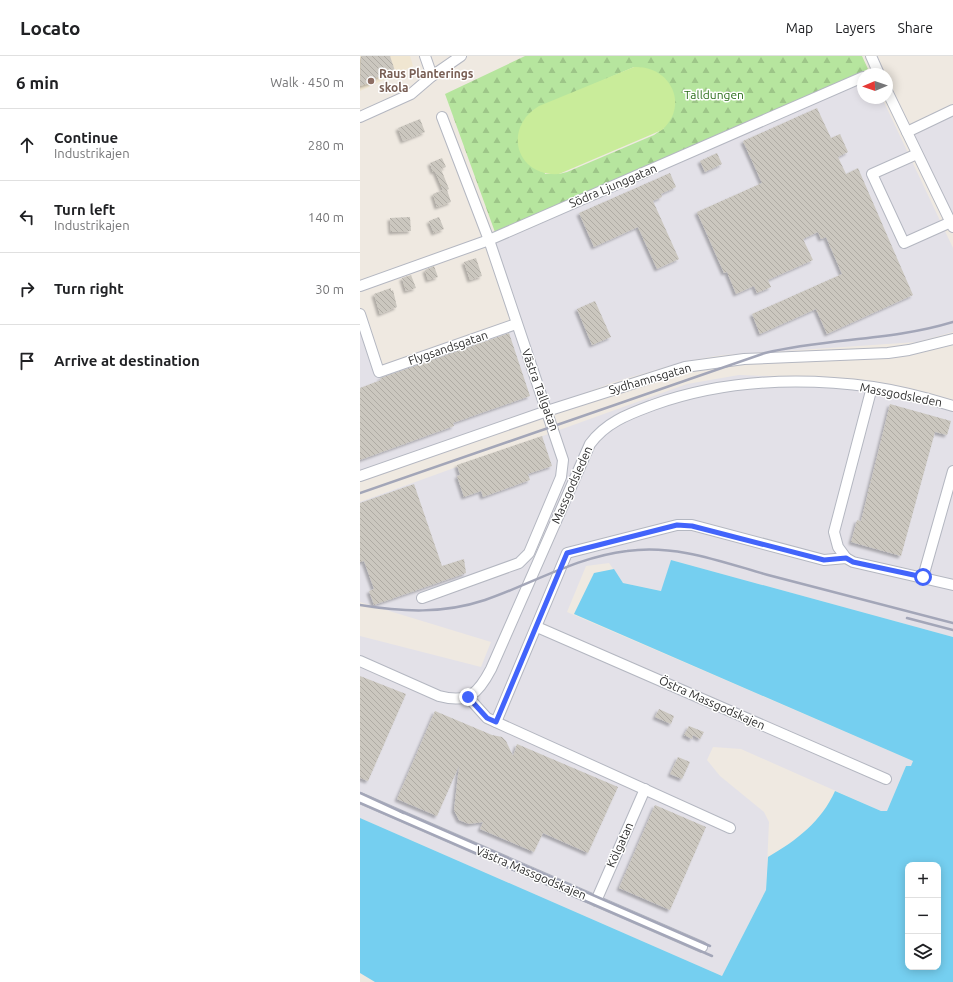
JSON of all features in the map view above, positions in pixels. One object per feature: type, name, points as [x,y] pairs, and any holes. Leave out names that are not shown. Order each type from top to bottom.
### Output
[{"type":"street","points":[[425,56],[432,76]]},
{"type":"street","points":[[360,117],[411,94],[432,76],[461,56]]},
{"type":"street","points":[[871,56],[875,68]]},
{"type":"street","name":"Södra Ljunggatan","points":[[360,286],[489,240],[857,80]]},
{"type":"street","points":[[893,103],[952,225],[904,244],[872,174],[917,154]]},
{"type":"street","points":[[907,132],[953,110]]},
{"type":"street","name":"Västra Tallgatan","points":[[422,598],[519,563],[529,553],[532,547],[561,477],[563,466],[562,452],[516,324],[489,240],[442,117]]},
{"type":"street","name":"Flygsandsgatan","points":[[360,314],[380,372],[516,324]]},
{"type":"street","name":"Sydhamnsgatan","points":[[360,476],[547,411],[685,367],[744,359],[909,350],[953,339]]},
{"type":"street","name":"Massgodsleden","points":[[468,697],[480,688],[491,669],[590,444],[596,436],[612,423],[633,412],[673,398],[721,387],[742,384],[816,383],[872,387],[911,394],[953,406]]},
{"type":"street","points":[[872,387],[834,532],[838,547],[846,558],[853,562],[953,585]]},
{"type":"street","points":[[923,577],[953,471]]},
{"type":"street","points":[[496,722],[567,553],[677,525],[692,526],[824,560],[846,558]]},
{"type":"street","name":"Östra Massgodskajen","points":[[537,627],[886,779]]},
{"type":"street","points":[[360,661],[439,696],[456,699],[468,697],[487,718],[730,828]]},
{"type":"street","name":"Kölgatan","points":[[596,901],[645,789]]},
{"type":"street","name":"Västra Massgodskajen","points":[[360,798],[702,947]]},
{"type":"shaded area","name":"Raus Planterings skola","points":[[360,56],[410,56],[413,66],[360,91]]},
{"type":"shaded area","points":[[857,85],[857,104],[885,104],[953,248],[953,332],[917,342],[723,355],[686,361],[614,382],[550,406],[491,244]]},
{"type":"shaded area","points":[[953,116],[953,217],[914,135]]},
{"type":"shaded area","points":[[513,327],[543,410],[360,473],[360,328],[378,374]]},
{"type":"shaded area","points":[[739,375],[793,377],[839,382],[953,407],[953,637],[671,560],[662,591],[623,583],[609,563],[586,566],[567,612],[913,761],[911,766],[906,766],[887,811],[881,811],[741,749],[713,747],[707,760],[720,776],[764,812],[769,822],[766,890],[722,976],[360,818],[360,636],[481,667],[491,642],[360,602],[360,502],[687,384]]},
{"type":"green space","name":"Talldungen","points":[[525,56],[862,56],[868,68],[857,68],[857,74],[496,235],[445,94]],"holes":[[[634,67],[664,128],[654,135],[567,172],[559,174],[545,174],[532,111]]]},
{"type":"green space","points":[[634,67],[647,68],[658,72],[666,79],[672,88],[675,99],[674,109],[670,120],[662,130],[559,174],[544,173],[533,168],[524,160],[519,149],[518,138],[520,126],[527,115],[539,106]]},
{"type":"water","points":[[671,560],[953,637],[953,982],[375,982],[360,973],[360,818],[722,976],[766,890],[768,857],[789,844],[807,829],[823,812],[835,791],[881,811],[887,811],[906,766],[911,766],[913,761],[574,614],[594,573],[614,569],[623,583],[661,591]]},
{"type":"building","name":"Raus Planterings skola","points":[[361,56],[390,56],[395,71],[375,78],[376,81],[360,86]]},
{"type":"building","points":[[817,108],[831,138],[840,134],[848,152],[838,157],[846,174],[858,168],[913,295],[827,334],[816,309],[760,334],[752,314],[842,274],[826,237],[821,239],[818,232],[803,239],[813,260],[768,280],[771,287],[757,293],[754,286],[736,294],[727,272],[724,273],[697,212],[762,183],[743,141]]},
{"type":"building","points":[[420,119],[425,132],[403,141],[398,128]]},
{"type":"building","points":[[717,153],[722,164],[705,172],[700,161]]},
{"type":"building","points":[[442,158],[446,167],[441,169],[449,189],[447,190],[451,202],[437,207],[433,194],[443,190],[435,171],[433,172],[430,163]]},
{"type":"building","points":[[670,173],[676,187],[661,194],[662,197],[653,201],[679,259],[657,269],[638,227],[594,247],[579,213]]},
{"type":"building","points":[[410,217],[411,231],[391,232],[390,218]]},
{"type":"building","points":[[439,217],[444,229],[434,233],[429,221]]},
{"type":"building","points":[[476,258],[482,276],[470,280],[464,262]]},
{"type":"building","points":[[434,266],[438,277],[428,280],[425,270]]},
{"type":"building","points":[[411,275],[416,288],[406,291],[402,278]]},
{"type":"building","points":[[391,288],[391,291],[393,290],[397,307],[380,314],[374,294]]},
{"type":"building","points":[[595,301],[611,337],[592,345],[577,309]]},
{"type":"building","points":[[509,333],[530,396],[453,423],[454,426],[360,460],[360,388],[381,380],[380,378]]},
{"type":"building","points":[[890,404],[951,421],[947,435],[935,432],[901,556],[851,542],[857,520],[861,521]]},
{"type":"building","points":[[542,436],[552,466],[528,474],[530,480],[483,497],[481,491],[464,497],[457,476],[460,475],[457,465]]},
{"type":"building","points":[[414,484],[442,566],[464,559],[466,573],[374,605],[369,591],[374,589],[364,561],[360,562],[360,503]]},
{"type":"building","points":[[360,676],[406,694],[368,781],[360,778]]},
{"type":"building","points":[[659,709],[674,716],[671,724],[655,717]]},
{"type":"building","points":[[435,711],[492,735],[502,737],[506,741],[513,756],[517,744],[618,787],[588,853],[543,833],[534,852],[480,829],[483,822],[469,824],[459,820],[454,810],[459,766],[437,816],[397,799]]},
{"type":"building","points":[[689,726],[704,732],[700,739],[693,735],[692,739],[684,735]]},
{"type":"building","points":[[678,757],[690,762],[682,779],[670,774]]},
{"type":"building","points":[[655,805],[706,827],[670,910],[619,888]]},
{"type":"railway","points":[[360,493],[765,353],[812,344],[906,333],[953,322]]},
{"type":"railway","points":[[360,605],[407,610],[438,610],[454,608],[469,605],[503,594],[554,572],[590,559],[608,554],[645,549],[681,552],[716,560],[953,623]]},
{"type":"railway","points":[[907,618],[953,630]]},
{"type":"railway","points":[[360,793],[404,813]]},
{"type":"railway","points":[[360,803],[712,956]]},
{"type":"railway","points":[[400,811],[710,946]]},
{"type":"place","name":"Raus Planterings skola","points":[[371,81]]},
{"type":"route","points":[[468,697],[487,718],[496,722],[567,553],[677,525],[692,526],[824,560],[846,558],[853,562],[923,577]]}]
